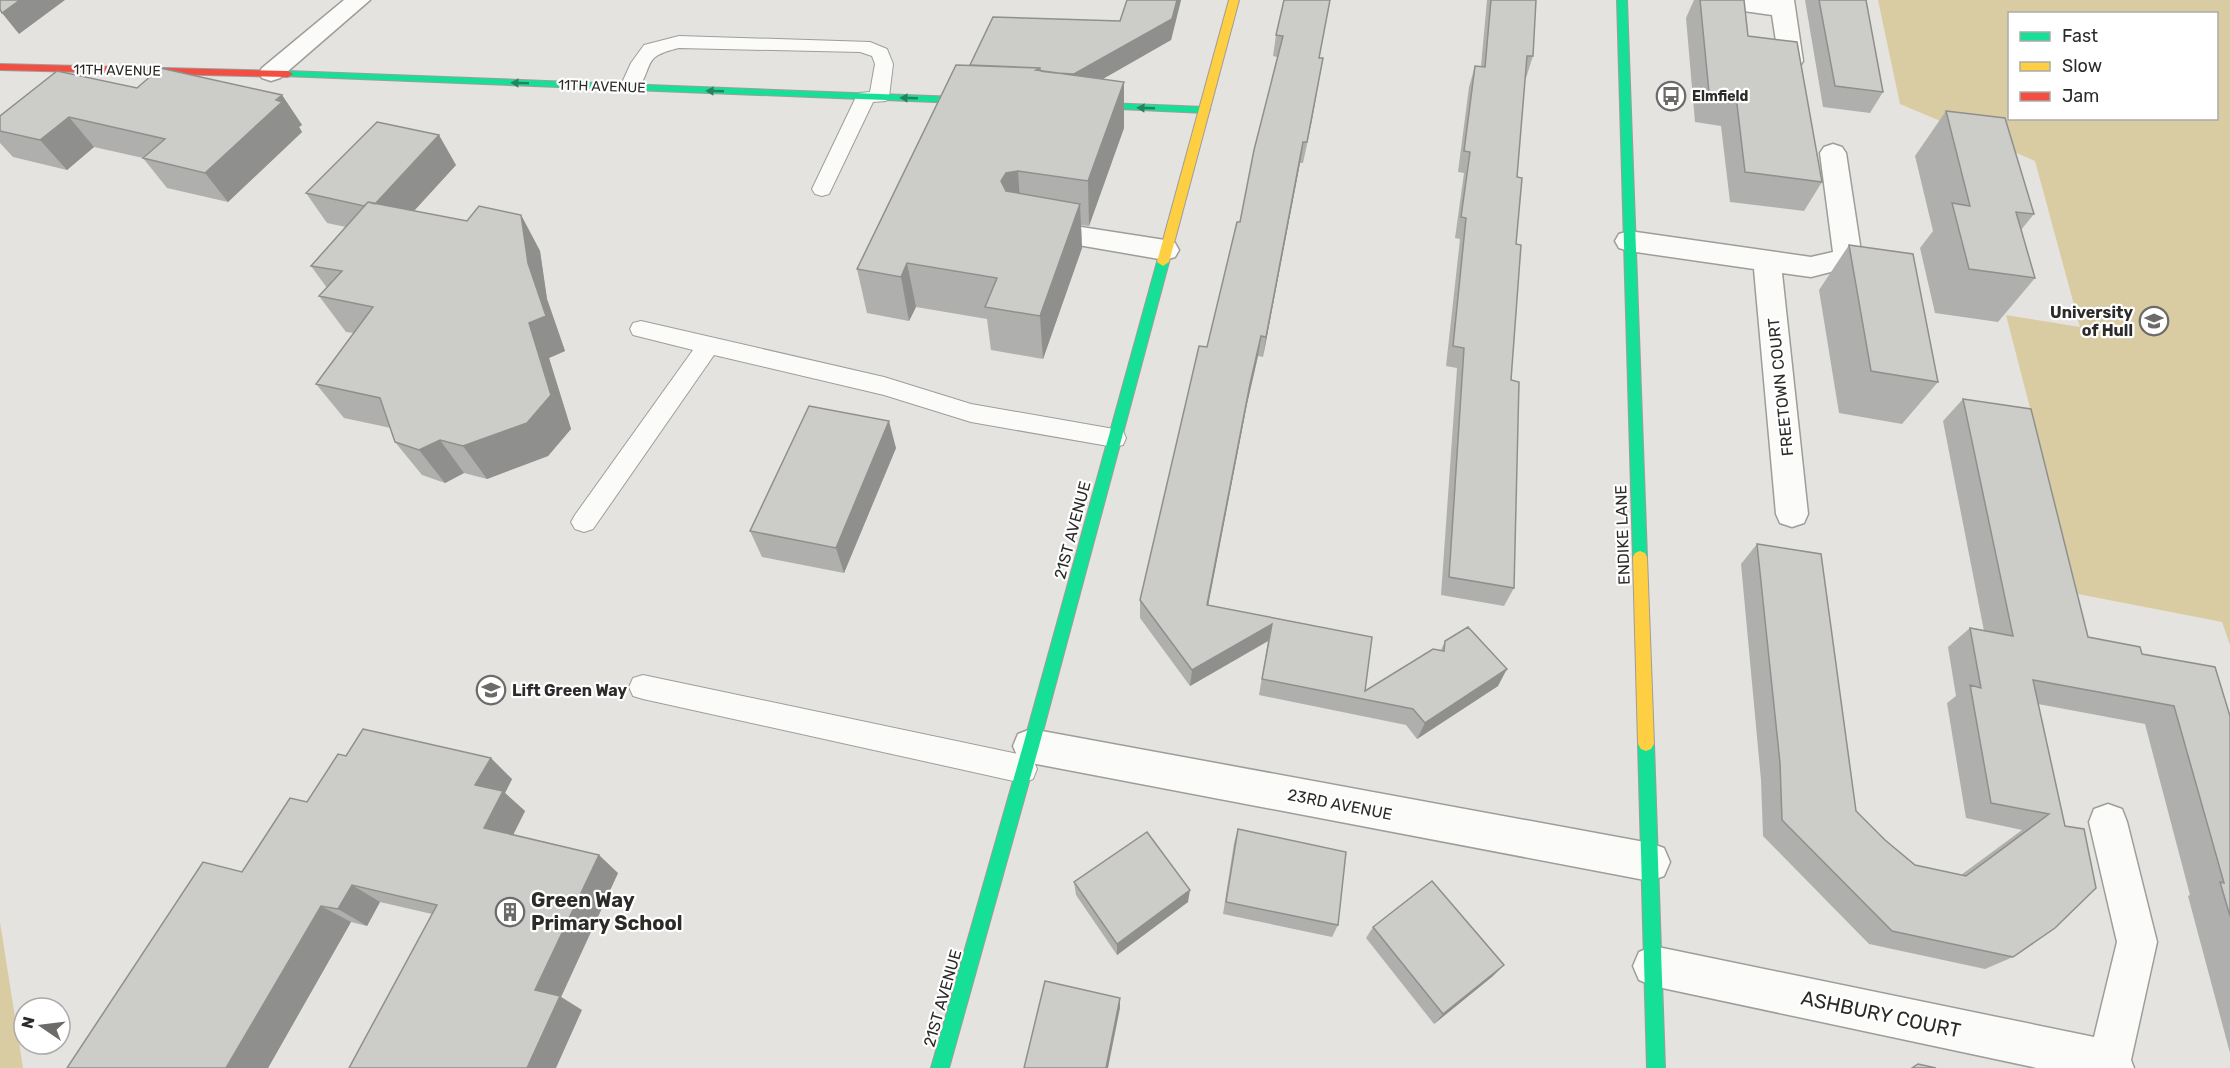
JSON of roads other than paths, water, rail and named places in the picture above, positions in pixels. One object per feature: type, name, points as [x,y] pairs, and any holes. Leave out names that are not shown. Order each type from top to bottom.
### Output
[{"type":"street","points":[[271,73],[358,0]]},
{"type":"street","name":"21ST AVENUE","points":[[940,1068],[1234,0]]},
{"type":"street","name":"ENDIKE LANE","points":[[1622,0],[1656,1068]]},
{"type":"street","points":[[1715,0],[1782,4],[1791,61]]},
{"type":"street","name":"11TH AVENUE","points":[[0,67],[271,73],[996,102]]},
{"type":"street","points":[[1065,104],[1205,110]]},
{"type":"street","points":[[1629,241],[1811,267],[1848,258],[1833,153]]},
{"type":"street","points":[[1021,227],[1164,250]]},
{"type":"street","name":"FREETOWN COURT","points":[[1767,261],[1792,514]]},
{"type":"street","name":"23RD AVENUE","points":[[1027,757],[1650,862]]},
{"type":"street","name":"ASHBURY COURT","points":[[1653,966],[2111,1065],[2137,942],[2108,822]]},
{"type":"lane","points":[[630,87],[640,63],[651,49],[679,42],[863,46],[880,52],[884,64],[873,97],[822,189]]},
{"type":"lane","points":[[641,329],[884,386],[971,413],[1114,438]]},
{"type":"lane","points":[[584,522],[709,345]]},
{"type":"lane","points":[[643,687],[1027,757]]},
{"type":"place","name":"Elmfield","points":[[1671,96]]},
{"type":"place","name":"University of Hull","points":[[2154,321]]},
{"type":"place","name":"Lift Green Way","points":[[491,690]]},
{"type":"place","name":"Green Way Primary School","points":[[510,912]]}]
